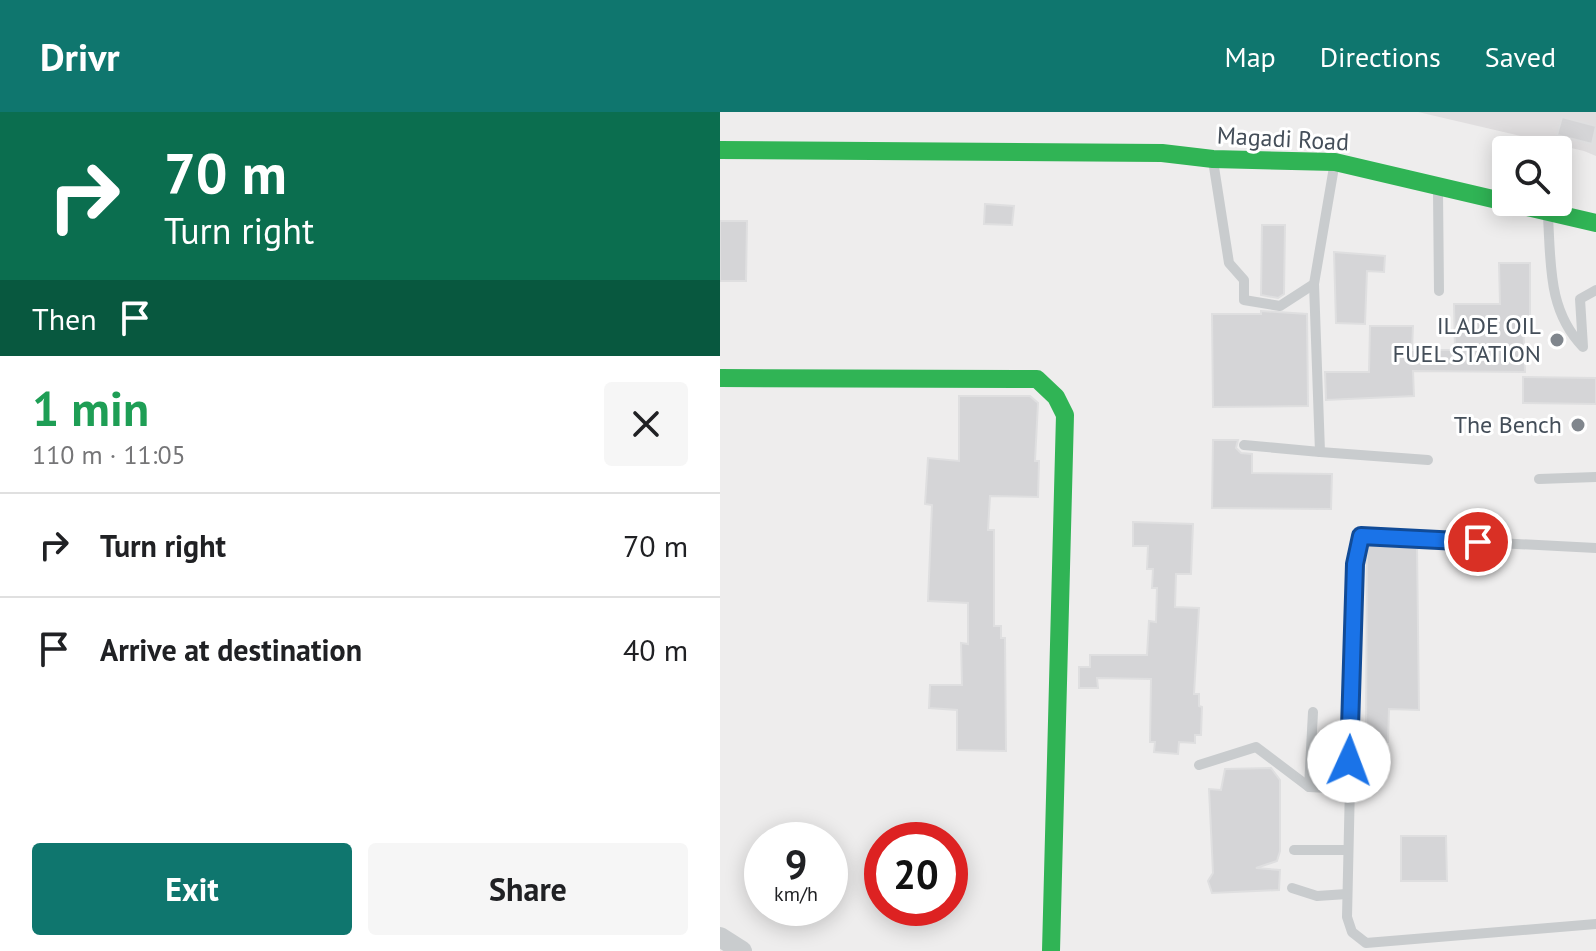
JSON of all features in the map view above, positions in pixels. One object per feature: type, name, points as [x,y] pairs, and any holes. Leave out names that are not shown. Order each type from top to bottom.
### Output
[{"type":"main road","name":"Magadi Road","points":[[720,150],[1162,153],[1213,159],[1335,162],[1492,199]]},
{"type":"main road","name":"Magadi Road","points":[[1565,216],[1596,223]]},
{"type":"main road","points":[[720,378],[1037,379],[1056,397],[1065,415],[1051,951]]},
{"type":"street","points":[[720,937],[742,951]]},
{"type":"lane","points":[[1213,159],[1229,263],[1244,280],[1244,300],[1280,306],[1314,284]]},
{"type":"lane","points":[[1320,452],[1314,284],[1335,162]]},
{"type":"lane","points":[[1438,186],[1439,291]]},
{"type":"lane","points":[[1548,216],[1556,308],[1567,330],[1583,347],[1580,299],[1596,290]]},
{"type":"lane","points":[[1244,445],[1428,460]]},
{"type":"lane","points":[[1539,479],[1596,477]]},
{"type":"lane","points":[[1596,548],[1361,536],[1355,564],[1347,894],[1349,926],[1366,943],[1596,924]]},
{"type":"lane","points":[[1309,787],[1313,712]]},
{"type":"lane","points":[[1199,765],[1256,747],[1309,787],[1348,789]]},
{"type":"lane","points":[[1294,850],[1348,850]]},
{"type":"lane","points":[[1292,888],[1317,896],[1347,894]]},
{"type":"shaded area","points":[[1418,112],[1596,112],[1596,156],[1572,148],[1572,136],[1520,136]]},
{"type":"building","points":[[1562,117],[1596,126],[1592,144],[1572,139],[1572,136],[1557,135]]},
{"type":"building","points":[[985,204],[1014,206],[1012,225],[984,224]]},
{"type":"building","points":[[720,221],[747,221],[746,281],[720,281]]},
{"type":"building","points":[[1262,225],[1285,225],[1284,294],[1278,298],[1261,295]]},
{"type":"building","points":[[1334,252],[1385,256],[1384,272],[1367,271],[1365,324],[1336,323]]},
{"type":"building","points":[[1499,263],[1530,263],[1530,320],[1523,320],[1525,372],[1413,371],[1414,396],[1326,400],[1325,372],[1369,372],[1370,326],[1413,326],[1412,350],[1455,350],[1454,304],[1500,304]]},
{"type":"building","points":[[1261,311],[1307,314],[1308,406],[1213,407],[1212,314],[1261,314]]},
{"type":"building","points":[[1523,377],[1596,378],[1596,404],[1523,403]]},
{"type":"building","points":[[959,396],[1030,396],[1038,403],[1035,461],[1039,461],[1038,497],[990,496],[988,530],[994,530],[994,626],[1001,626],[1001,638],[1005,638],[1006,751],[957,750],[957,710],[929,708],[930,685],[962,685],[961,643],[968,644],[968,603],[928,601],[932,505],[925,504],[928,458],[959,461]]},
{"type":"building","points":[[1213,440],[1238,440],[1236,448],[1241,453],[1252,454],[1252,473],[1332,474],[1331,509],[1212,508]]},
{"type":"building","points":[[1133,522],[1193,524],[1191,574],[1176,574],[1175,607],[1199,608],[1194,694],[1199,694],[1199,706],[1202,707],[1201,735],[1195,735],[1195,743],[1179,742],[1178,754],[1154,752],[1155,742],[1150,742],[1151,679],[1097,678],[1098,688],[1079,688],[1079,667],[1090,667],[1090,655],[1147,655],[1149,621],[1156,622],[1157,588],[1152,588],[1153,569],[1147,569],[1148,546],[1133,546]]},
{"type":"building","points":[[1367,544],[1417,547],[1419,710],[1389,709],[1388,742],[1366,741]]},
{"type":"building","points":[[1271,768],[1280,780],[1280,851],[1277,861],[1256,868],[1280,870],[1279,890],[1212,893],[1208,881],[1213,873],[1209,789],[1221,790],[1225,769]]},
{"type":"building","points":[[1401,836],[1446,836],[1447,881],[1401,881]]},
{"type":"traffic: fast","points":[[720,150],[1162,153],[1213,159],[1335,162],[1596,223]]},
{"type":"traffic: fast","points":[[720,378],[1037,379],[1056,397],[1065,415],[1051,951]]},
{"type":"place","name":"ILADE OIL FUEL STATION","points":[[1557,340]]},
{"type":"place","name":"The Bench","points":[[1578,425]]},
{"type":"route","points":[[1349,761],[1355,564],[1361,536],[1478,542]]}]
